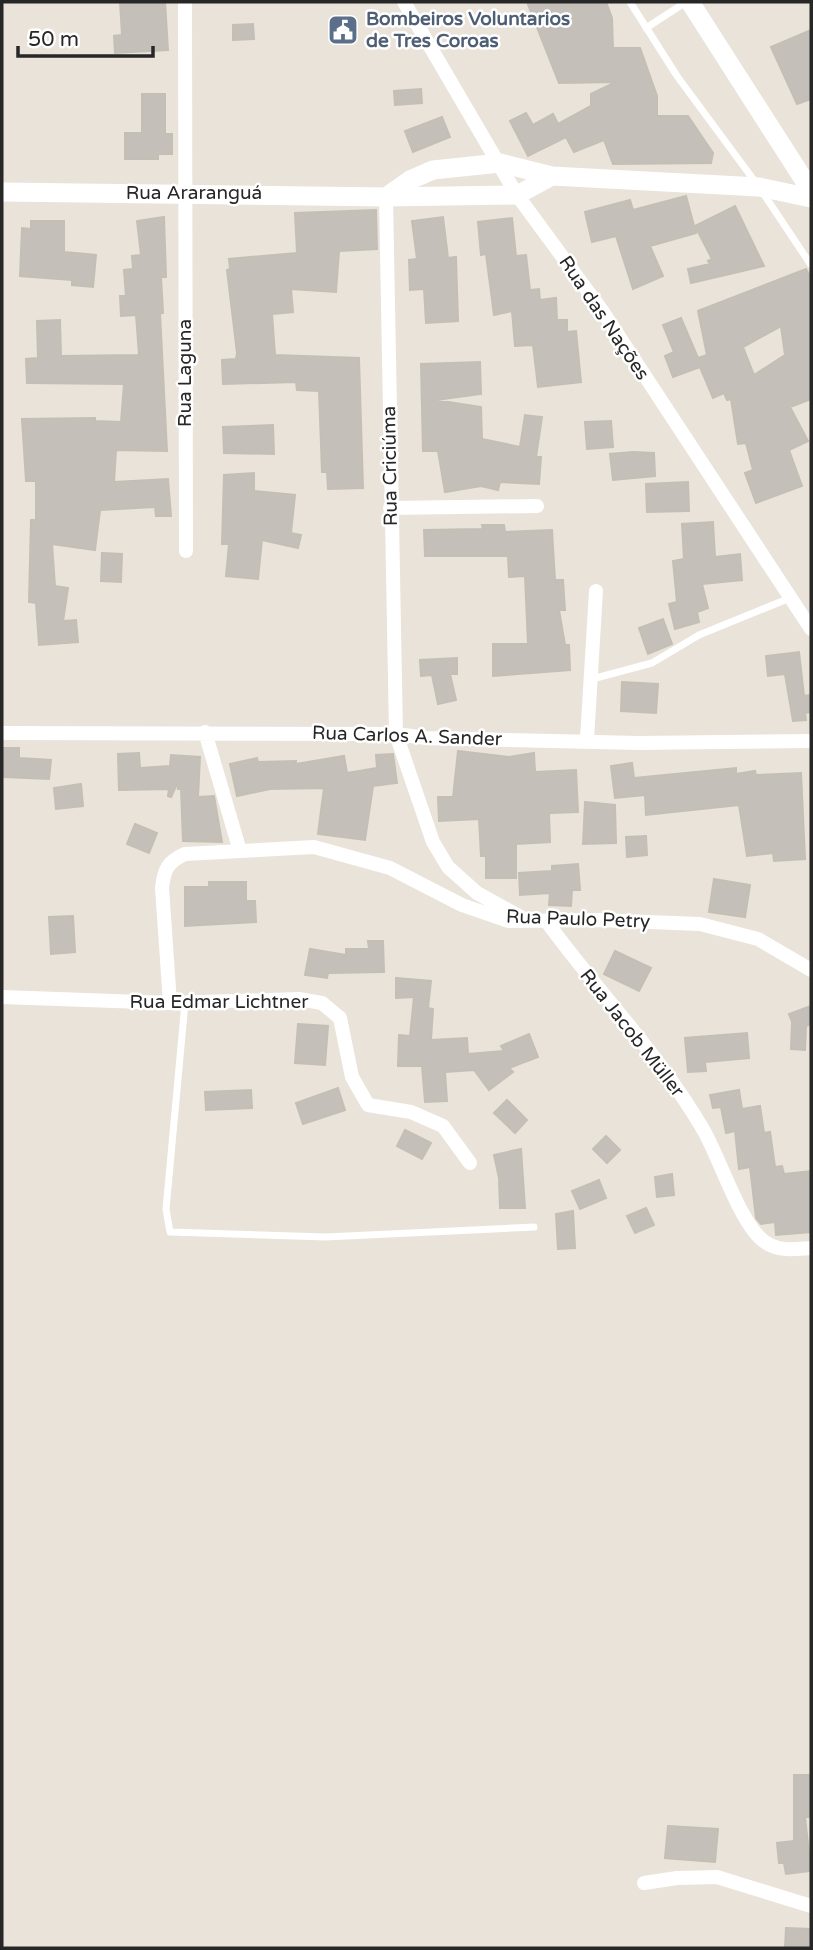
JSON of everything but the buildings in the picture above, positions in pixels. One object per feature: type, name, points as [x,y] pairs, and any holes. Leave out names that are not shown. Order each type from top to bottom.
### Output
[{"type":"street","name":"Rua Laguna","points":[[185,2],[186,551]]},
{"type":"street","name":"Rua das Nações","points":[[404,2],[517,195],[603,312],[811,629]]},
{"type":"street","points":[[688,2],[811,191]]},
{"type":"street","points":[[386,197],[410,180],[433,170],[500,163],[552,176],[759,187],[811,198]]},
{"type":"street","name":"Rua Araranguá","points":[[2,192],[386,197],[517,195],[552,176]]},
{"type":"street","name":"Rua Criciúma","points":[[386,197],[396,734],[433,842],[448,867],[477,893],[529,921]]},
{"type":"street","points":[[390,508],[537,506]]},
{"type":"street","points":[[587,739],[596,591]]},
{"type":"street","points":[[205,732],[240,851]]},
{"type":"street","name":"Rua Carlos A. Sander","points":[[2,733],[396,734],[426,738],[587,739],[639,743],[811,741]]},
{"type":"street","name":"Rua Paulo Petry","points":[[178,1003],[162,888],[164,870],[171,860],[185,854],[314,847],[390,868],[462,905],[508,921],[597,919],[700,924],[758,939],[811,970]]},
{"type":"street","name":"Rua Jacob Müller","points":[[547,922],[592,985],[631,1027],[687,1102],[718,1155],[748,1223],[764,1242],[779,1249],[811,1248]]},
{"type":"street","name":"Rua Edmar Lichtner","points":[[2,997],[178,1003],[299,999],[323,1003],[340,1018],[352,1077],[368,1105],[411,1112],[443,1126],[470,1163]]},
{"type":"street","points":[[644,1883],[717,1877],[811,1906]]},
{"type":"lane","points":[[630,2],[677,76],[759,187],[811,265]]},
{"type":"lane","points":[[646,27],[688,2]]},
{"type":"lane","points":[[591,679],[652,663],[699,635],[791,598]]},
{"type":"lane","points":[[178,1003],[166,1209],[170,1232],[326,1237],[534,1227]]},
{"type":"place","name":"Bombeiros Voluntarios de Tres Coroas","points":[[343,30]]}]
